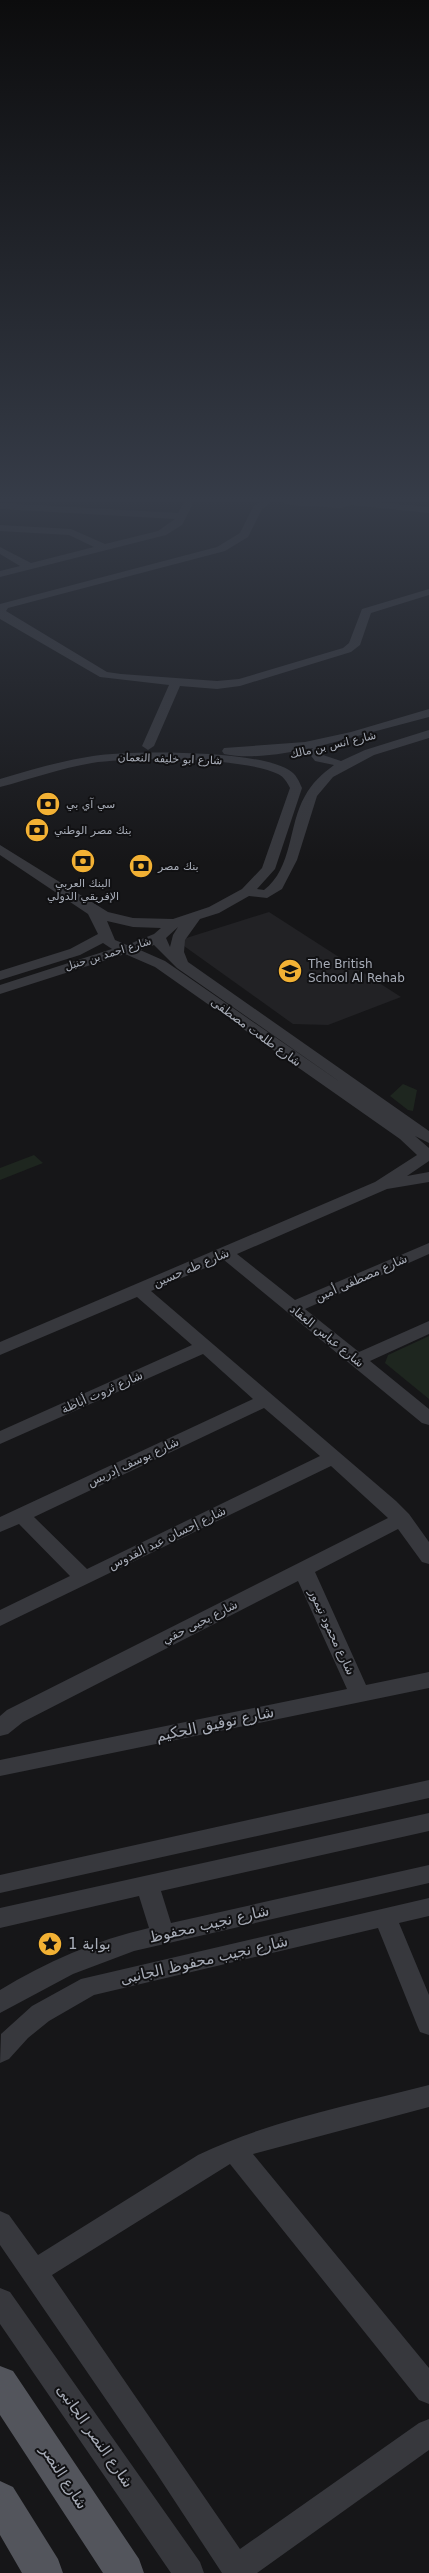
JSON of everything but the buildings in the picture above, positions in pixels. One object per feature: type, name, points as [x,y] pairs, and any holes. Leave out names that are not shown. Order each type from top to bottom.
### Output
[{"type":"main road","name":"شارع النصر","points":[[0,2383],[125,2573]]},
{"type":"main road","points":[[0,2500],[44,2573]]},
{"type":"street","points":[[2,622],[99,678],[112,682],[234,688],[288,670]]},
{"type":"street","points":[[13,622],[101,673],[115,678],[223,685],[354,653],[362,648],[361,637],[364,622]]},
{"type":"street","points":[[361,637],[370,622]]},
{"type":"street","points":[[154,746],[179,686]]},
{"type":"street","points":[[56,762],[107,747],[154,746],[234,751],[288,749],[333,742],[429,713]]},
{"type":"street","name":"شارع انس بن مالك","points":[[235,762],[316,751],[351,743],[429,718]]},
{"type":"street","name":"شارع انس بن مالك","points":[[294,795],[308,781],[363,749],[429,728]]},
{"type":"street","points":[[247,892],[267,894],[280,882],[286,870],[309,799],[318,785],[334,767],[429,734]]},
{"type":"street","points":[[316,751],[315,753],[319,758],[334,767]]},
{"type":"street","name":"شارع ابو خليفه النعمان","points":[[2,783],[56,762],[85,761],[123,756],[260,765],[282,771],[294,782],[294,795]]},
{"type":"street","name":"شارع احمد بن حنبل","points":[[0,990],[68,966],[128,950],[159,937],[174,923],[201,914],[247,892],[268,869],[294,795]]},
{"type":"street","points":[[0,849],[93,912],[101,920],[106,936]]},
{"type":"street","points":[[93,912],[134,923],[174,923]]},
{"type":"street","points":[[75,952],[92,935],[94,924],[93,912]]},
{"type":"street","points":[[182,965],[176,949],[179,934],[184,927],[201,914]]},
{"type":"street","name":"شارع احمد بن حنبل","points":[[0,976],[75,952],[106,936]]},
{"type":"street","name":"شارع طلعت مصطفى","points":[[106,936],[114,945],[160,964],[406,1136],[427,1153]]},
{"type":"street","name":"شارع طلعت مصطفى","points":[[159,937],[167,953],[427,1153]]},
{"type":"street","points":[[55,958],[66,961],[68,966]]},
{"type":"street","points":[[0,998],[25,988],[33,978],[111,960],[137,960],[160,964]]},
{"type":"street","name":"شارع طه حسين","points":[[0,1349],[381,1186],[427,1153]]},
{"type":"street","name":"شارع طه حسين","points":[[381,1186],[429,1177]]},
{"type":"street","name":"شارع مصطفى أمين","points":[[292,1308],[429,1248]]},
{"type":"street","name":"شارع عباس العقاد","points":[[226,1253],[429,1419]]},
{"type":"street","points":[[139,1290],[334,1457],[402,1519],[429,1557]]},
{"type":"street","points":[[357,1360],[429,1327]]},
{"type":"street","name":"شارع ثروت أباظة","points":[[0,1438],[204,1347]]},
{"type":"street","name":"شارع يوسف إدريس","points":[[0,1524],[266,1400]]},
{"type":"street","name":"شارع إحسان عبد القدوس","points":[[0,1619],[334,1457]]},
{"type":"street","points":[[21,1515],[84,1578]]},
{"type":"street","name":"شارع يحيى حقي","points":[[0,1728],[15,1716],[402,1519]]},
{"type":"street","name":"شارع محمود تيمور","points":[[303,1569],[360,1694]]},
{"type":"street","name":"شارع توفيق الحكيم","points":[[1,1764],[429,1680]]},
{"type":"street","points":[[0,1884],[429,1790]]},
{"type":"street","points":[[0,1918],[429,1822]]},
{"type":"street","name":"شارع نجيب محفوظ","points":[[0,2003],[37,1980],[86,1956],[163,1934],[429,1874]]},
{"type":"street","points":[[148,1886],[163,1934]]},
{"type":"street","name":"شارع نجيب محفوظ الجانبى","points":[[0,2052],[15,2034],[37,2014],[62,1998],[90,1986],[429,1907]]},
{"type":"street","points":[[385,1917],[429,2025]]},
{"type":"street","points":[[34,2272],[207,2163],[234,2150],[266,2138],[429,2096]]},
{"type":"street","points":[[234,2150],[429,2390]]},
{"type":"street","points":[[0,2223],[165,2460],[238,2571],[429,2433]]},
{"type":"street","name":"شارع النصر الجانبى","points":[[0,2301],[189,2573]]},
{"type":"shaded area","points":[[269,912],[401,997],[328,1025],[293,1024],[177,941]]},
{"type":"shaded area","points":[[403,1084],[417,1090],[413,1111],[408,1110],[390,1096]]},
{"type":"shaded area","points":[[34,1155],[43,1163],[0,1180],[0,1168]]},
{"type":"shaded area","points":[[429,1336],[429,1399],[385,1363],[388,1355]]},
{"type":"place","name":"سي آي بي","points":[[48,804]]},
{"type":"place","name":"بنك مصر الوطني","points":[[37,830]]},
{"type":"place","name":"البنك العربي الإفريقي الدولي","points":[[83,861]]},
{"type":"place","name":"بنك مصر","points":[[141,866]]},
{"type":"place","name":"The British School Al Rehab","points":[[290,971]]},
{"type":"place","name":"بوابة 1","points":[[50,1944]]}]
